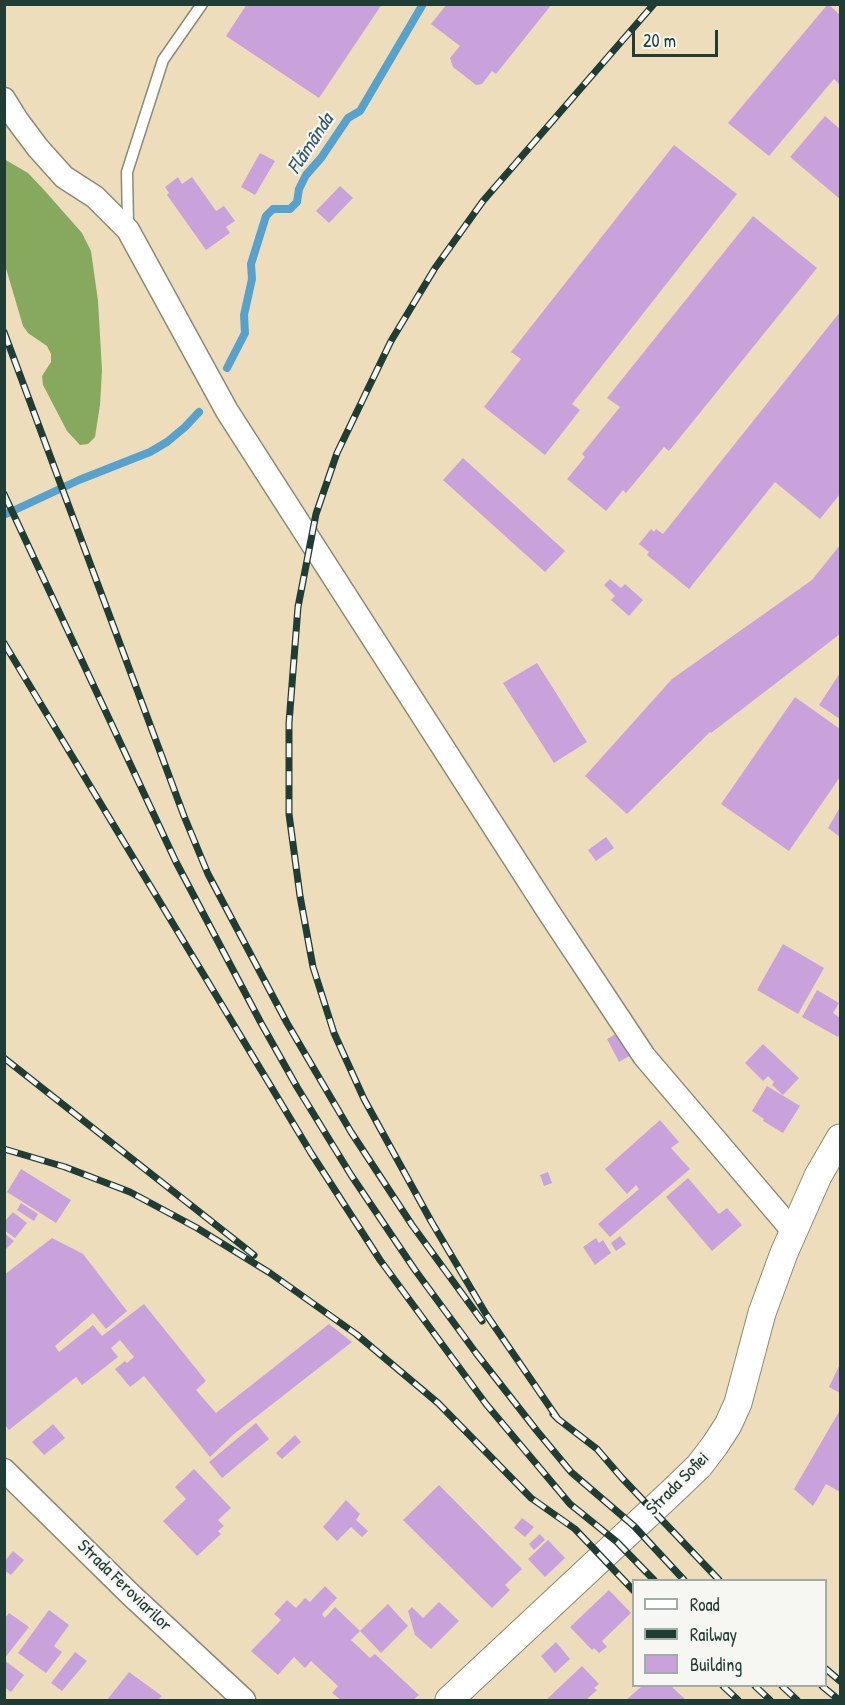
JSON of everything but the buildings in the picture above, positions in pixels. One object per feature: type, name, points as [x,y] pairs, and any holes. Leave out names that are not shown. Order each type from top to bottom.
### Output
[{"type":"street","points":[[4,99],[38,148],[64,177],[95,197],[128,230],[227,411],[548,911],[644,1056],[794,1232]]},
{"type":"street","name":"Strada Sofiei","points":[[448,1701],[674,1490],[699,1466],[715,1445],[738,1403],[762,1313],[794,1232],[818,1176],[840,1138]]},
{"type":"street","name":"Strada Feroviarilor","points":[[4,1470],[130,1594],[244,1701]]},
{"type":"lane","points":[[128,230],[127,172],[163,60],[202,4]]},
{"type":"green space","points":[[4,159],[28,173],[82,233],[91,251],[98,301],[102,370],[95,437],[88,444],[80,445],[67,431],[43,385],[42,376],[51,362],[51,354],[47,346],[28,333],[23,326],[5,265]]},
{"type":"waterway","name":"Flămânda","points":[[227,368],[245,333],[244,315],[252,279],[251,264],[266,216],[273,209],[290,209],[297,202],[299,189],[306,175],[321,158],[348,118],[360,111],[423,4]]},
{"type":"waterway","name":"Flămânda","points":[[4,515],[79,480],[150,452],[167,442],[199,412]]},
{"type":"railway","points":[[558,1419],[486,1314],[431,1221],[364,1099],[334,1033],[313,967],[300,896],[289,814],[289,723],[298,607],[316,514],[337,453],[391,341],[435,268],[483,201],[654,4]]},
{"type":"railway","points":[[4,332],[184,816],[208,874],[287,1023],[351,1132],[412,1225],[482,1321]]},
{"type":"railway","points":[[4,494],[176,862],[261,1023],[351,1175],[415,1270],[537,1431],[571,1472],[634,1526],[683,1579]]},
{"type":"railway","points":[[4,643],[311,1153],[380,1260],[486,1404],[570,1504],[617,1542],[653,1579]]},
{"type":"railway","points":[[4,1058],[254,1255]]},
{"type":"railway","points":[[4,1149],[65,1167],[130,1192],[197,1228],[270,1273],[356,1334],[438,1403],[531,1498],[575,1529],[632,1589]]},
{"type":"railway","points":[[553,1414],[597,1449],[718,1579]]},
{"type":"railway","points":[[827,1670],[840,1681]]},
{"type":"railway","points":[[724,1687],[738,1700]]},
{"type":"railway","points":[[756,1687],[770,1700]]},
{"type":"railway","points":[[783,1687],[797,1700]]},
{"type":"railway","points":[[823,1687],[839,1700]]}]
